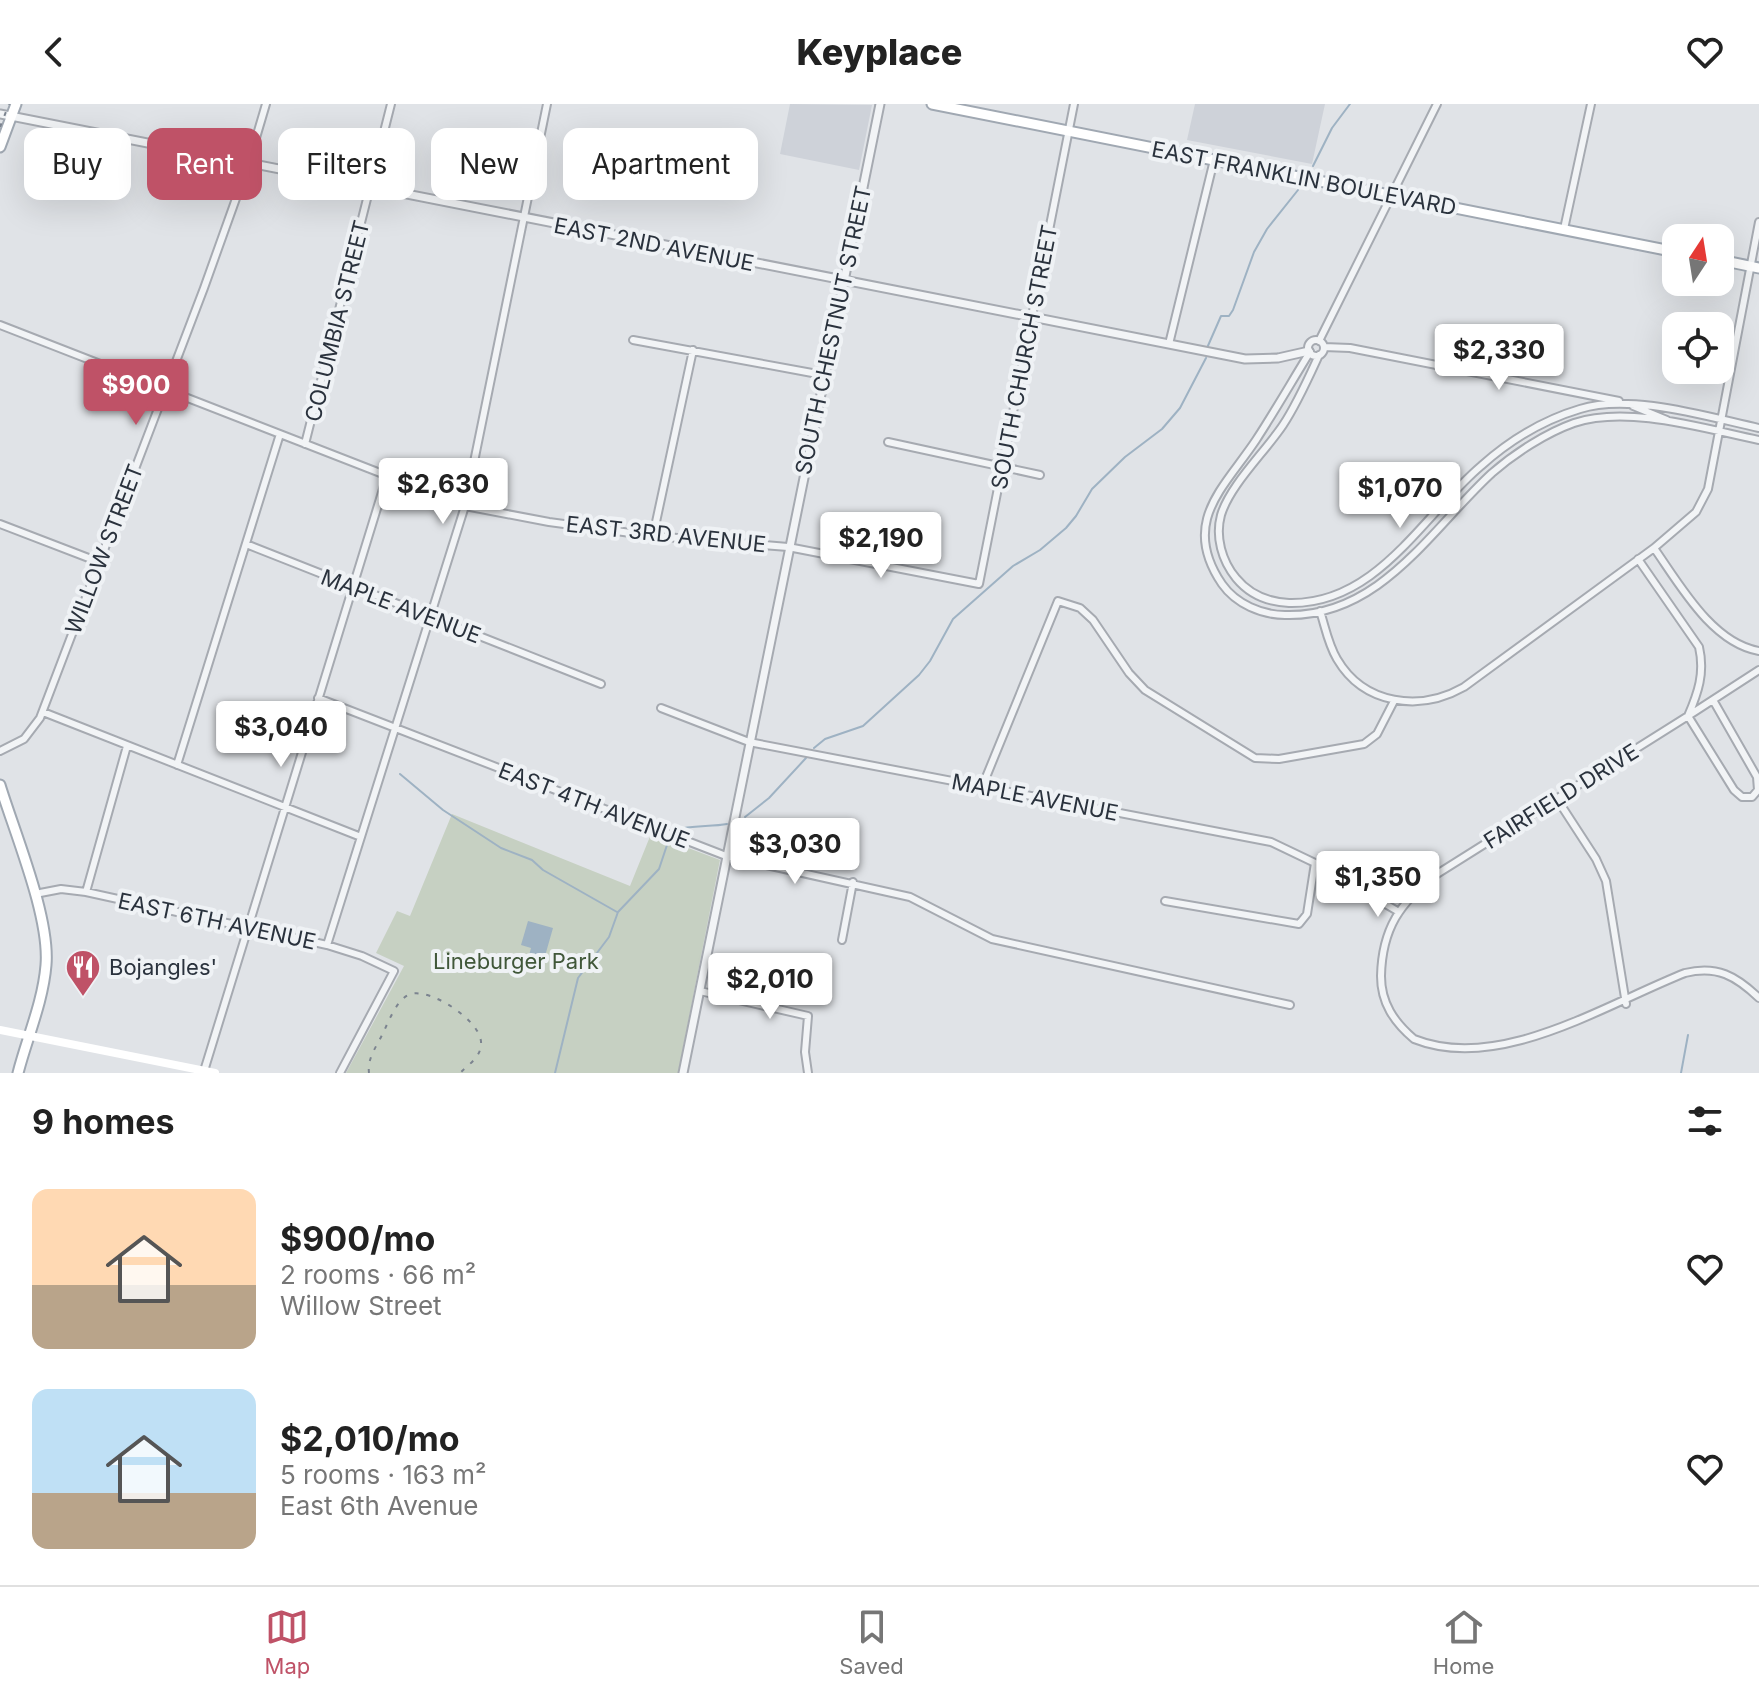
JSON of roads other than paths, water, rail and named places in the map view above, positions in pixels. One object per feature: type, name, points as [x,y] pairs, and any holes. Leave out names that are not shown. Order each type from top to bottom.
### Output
[{"type":"main road","points":[[0,147],[16,104]]},
{"type":"main road","name":"EAST FRANKLIN BOULEVARD","points":[[932,104],[1662,249]]},
{"type":"main road","points":[[1734,263],[1754,267]]},
{"type":"main road","points":[[0,785],[5,817],[35,894],[44,932],[46,965],[18,1073]]},
{"type":"main road","points":[[0,1030],[215,1073]]},
{"type":"street","name":"WILLOW STREET","points":[[259,128],[266,104]]},
{"type":"street","name":"COLUMBIA STREET","points":[[385,128],[391,104]]},
{"type":"street","points":[[327,945],[465,506],[547,104]]},
{"type":"street","name":"SOUTH CHESTNUT STREET","points":[[683,1073],[880,104]]},
{"type":"street","name":"SOUTH CHURCH STREET","points":[[979,584],[1074,104]]},
{"type":"street","points":[[1437,104],[1285,423],[1225,504],[1219,535],[1222,554],[1232,573],[1255,595],[1282,603],[1316,600],[1357,584],[1395,555],[1477,469],[1514,440],[1578,409],[1625,402],[1676,424]]},
{"type":"street","points":[[1564,229],[1591,104]]},
{"type":"street","name":"EAST 2ND AVENUE","points":[[0,114],[147,145]]},
{"type":"street","points":[[1169,344],[1214,160]]},
{"type":"street","name":"EAST 2ND AVENUE","points":[[415,197],[1245,359],[1278,358],[1309,351]]},
{"type":"street","name":"WILLOW STREET","points":[[0,751],[24,739],[43,712],[235,200]]},
{"type":"street","name":"COLUMBIA STREET","points":[[305,444],[368,200]]},
{"type":"street","points":[[1316,600],[1334,652],[1344,669],[1361,686],[1394,701],[1423,702],[1448,696],[1464,687],[1654,548],[1696,512],[1708,489],[1719,419],[1754,267],[1759,222]]},
{"type":"street","name":"EAST 3RD AVENUE","points":[[0,325],[465,506],[549,522],[653,536],[788,547],[979,584]]},
{"type":"street","points":[[633,340],[823,375]]},
{"type":"street","points":[[1759,428],[1311,343],[1257,439],[1214,496],[1207,517],[1206,539],[1218,576],[1228,591],[1241,602],[1277,615],[1301,615],[1353,600],[1394,575],[1493,473],[1552,433],[1573,423],[1597,418],[1629,417],[1759,440]]},
{"type":"street","points":[[653,536],[693,350]]},
{"type":"street","points":[[1309,351],[1319,355]]},
{"type":"street","points":[[177,765],[280,434]]},
{"type":"street","points":[[888,442],[1040,475]]},
{"type":"street","points":[[204,1071],[387,476]]},
{"type":"street","points":[[0,524],[99,562]]},
{"type":"street","name":"MAPLE AVENUE","points":[[246,544],[601,684]]},
{"type":"street","points":[[1654,548],[1719,633],[1741,646],[1759,651]]},
{"type":"street","points":[[1638,559],[1699,647],[1700,683],[1688,716],[1734,790],[1742,797],[1752,797],[1758,790],[1757,777],[1713,700]]},
{"type":"street","points":[[982,787],[1058,601],[1080,608],[1093,620],[1129,673],[1145,690],[1255,758],[1279,759],[1364,744],[1377,734],[1394,701]]},
{"type":"street","name":"FAIRFIELD DRIVE","points":[[1432,1052],[1404,1030],[1384,1000],[1381,977],[1385,941],[1399,912],[1414,891],[1759,670]]},
{"type":"street","name":"EAST 4TH AVENUE","points":[[318,698],[726,856],[853,882],[919,900],[992,939],[1290,1005]]},
{"type":"street","name":"MAPLE AVENUE","points":[[661,708],[749,742],[1271,842],[1315,863],[1399,912]]},
{"type":"street","points":[[43,712],[361,837]]},
{"type":"street","points":[[86,892],[127,746]]},
{"type":"street","points":[[1557,799],[1596,859],[1606,881],[1626,1004]]},
{"type":"street","points":[[1165,901],[1299,924],[1307,914],[1315,863]]},
{"type":"street","points":[[842,940],[853,882]]},
{"type":"street","name":"EAST 6TH AVENUE","points":[[35,894],[61,889],[86,892],[327,945],[362,956],[394,971],[340,1073]]},
{"type":"street","points":[[1579,1029],[1676,976],[1706,969],[1732,976],[1759,998]]},
{"type":"street","points":[[700,991],[808,1016],[805,1052],[808,1073]]},
{"type":"water","points":[[528,921],[553,928],[543,963],[528,959],[531,948],[521,945]]},
{"type":"waterway","points":[[1313,166],[1332,128],[1350,104]]},
{"type":"waterway","points":[[1207,348],[1221,316],[1229,316],[1233,310],[1254,252],[1267,229],[1298,190]]},
{"type":"waterway","points":[[814,748],[825,739],[863,726],[919,675],[953,619],[1013,566],[1040,550],[1066,528],[1092,489],[1125,457],[1162,429],[1180,408],[1206,358]]},
{"type":"waterway","points":[[745,817],[769,798],[806,758]]},
{"type":"waterway","points":[[400,774],[443,810],[501,848],[532,860],[543,870],[617,912]]},
{"type":"waterway","points":[[676,830],[727,824]]},
{"type":"waterway","points":[[555,1073],[578,978],[609,937],[618,912],[659,869],[667,845]]},
{"type":"waterway","points":[[1681,1073],[1688,1035]]},
{"type":"railway","points":[[0,127],[9,104]]},
{"type":"railway","points":[[369,1073],[371,1057],[394,1010],[411,994],[431,996],[442,1001],[474,1026],[481,1044],[479,1053],[460,1073]]},
{"type":"place","name":"Bojangles'","points":[[83,998]]},
{"type":"park label","name":"Lineburger Park","points":[[516,961]]}]
